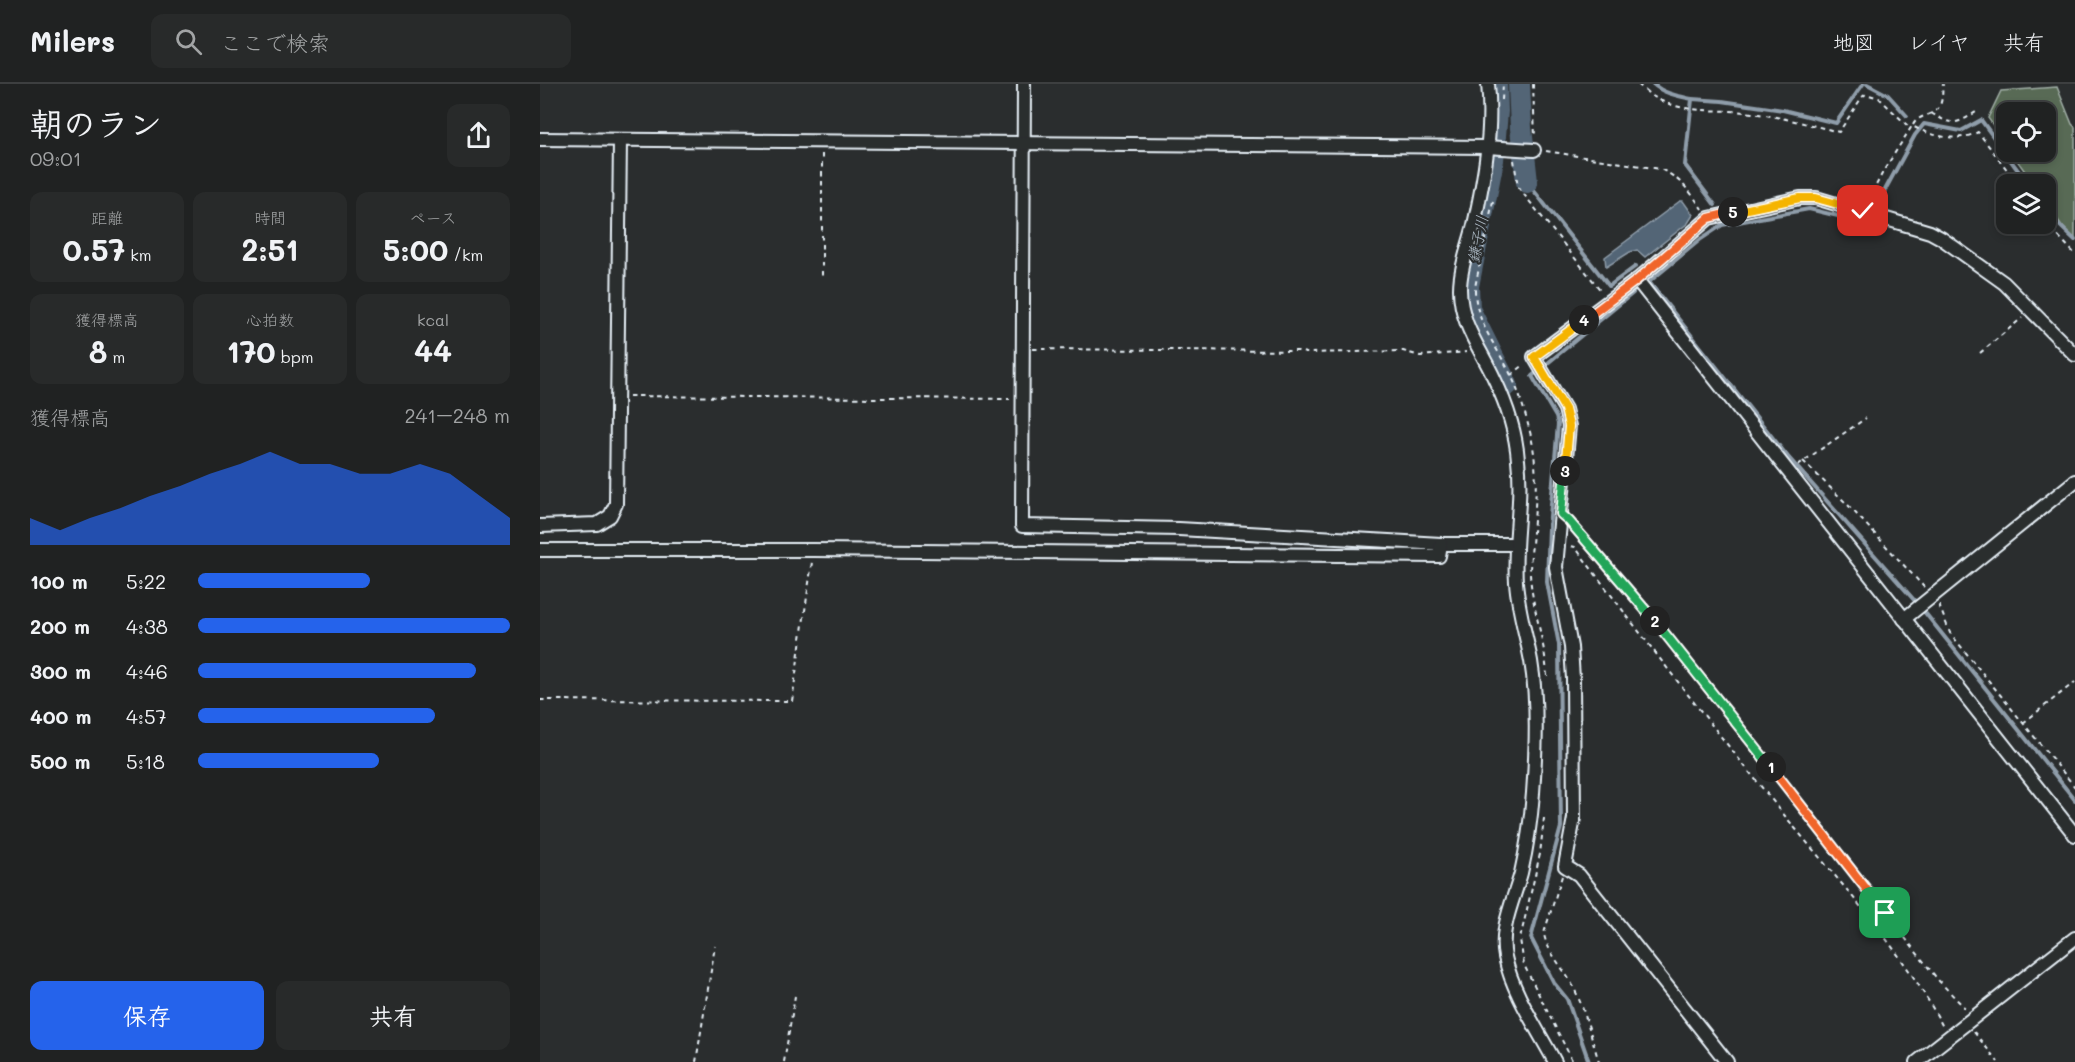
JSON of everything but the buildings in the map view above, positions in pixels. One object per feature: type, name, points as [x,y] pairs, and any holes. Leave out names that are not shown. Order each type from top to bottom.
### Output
[{"type":"street","points":[[1024,84],[1022,526],[1179,529],[1441,544],[1515,544]]},
{"type":"street","points":[[1488,84],[1487,147],[1482,191],[1460,285],[1460,304],[1465,322],[1495,378],[1508,413],[1518,459],[1520,491],[1515,544],[1516,581],[1520,618],[1531,662],[1534,696],[1531,818],[1521,872],[1505,930],[1504,955],[1511,979],[1555,1062]]},
{"type":"street","points":[[540,139],[1487,147],[1534,150]]},
{"type":"street","points":[[540,526],[597,524],[610,516],[616,504],[620,140]]},
{"type":"street","points":[[1727,1062],[1579,875],[1565,866],[1574,818],[1573,679],[1571,647],[1556,567],[1569,426],[1565,409],[1534,357],[1637,280],[1709,218],[1800,198],[1816,198],[1863,211],[1930,232],[1941,238],[2004,283],[2075,355]]},
{"type":"street","points":[[1637,280],[2075,835]]},
{"type":"street","points":[[1904,619],[2075,481]]},
{"type":"street","points":[[540,550],[814,550],[1439,556],[1441,544]]},
{"type":"street","points":[[1917,1062],[2075,938]]},
{"type":"path","points":[[1502,100],[1503,84]]},
{"type":"path","points":[[1533,84],[1536,117],[1534,150],[1660,169],[1673,175],[1686,186],[1709,218]]},
{"type":"path","points":[[1638,84],[1656,98],[1680,108],[1750,113],[1839,132],[1862,96],[1866,94],[1879,98],[1911,127],[1933,135],[1958,138],[1978,132],[1982,134],[2011,174]]},
{"type":"path","points":[[1863,211],[1884,170],[1914,121],[1939,107],[1943,84]]},
{"type":"path","points":[[1931,113],[1946,122],[1953,123],[1979,110]]},
{"type":"path","points":[[822,142],[822,280]]},
{"type":"path","points":[[1513,148],[1518,187],[1609,300]]},
{"type":"path","points":[[1493,197],[1475,287],[1475,298],[1483,325],[1511,375],[1527,421]]},
{"type":"path","points":[[2056,234],[2075,254]]},
{"type":"path","points":[[1980,353],[2031,310]]},
{"type":"path","points":[[1022,349],[1298,351],[1306,353],[1403,351],[1420,356],[1478,349]]},
{"type":"path","points":[[1511,375],[1534,357]]},
{"type":"path","points":[[617,396],[1022,399]]},
{"type":"path","points":[[1788,472],[1866,418]]},
{"type":"path","points":[[1803,461],[1848,505],[1937,602],[1950,633],[2075,787]]},
{"type":"path","points":[[1561,514],[1640,601],[1971,1020],[1998,1062]]},
{"type":"path","points":[[1558,543],[1575,547],[1634,627],[1919,983],[1949,1037]]},
{"type":"path","points":[[540,700],[792,701],[814,550]]},
{"type":"path","points":[[2023,723],[2075,682]]},
{"type":"path","points":[[1565,866],[1544,933],[1544,940],[1562,967],[1582,1007],[1599,1062]]},
{"type":"path","points":[[696,1062],[715,946]]},
{"type":"path","points":[[784,1062],[795,996]]},
{"type":"green space","points":[[2057,87],[2075,127],[2075,240],[2056,217],[2056,174],[2027,174],[2018,162],[2056,162],[2056,102],[1996,102],[1996,129],[1988,118],[2001,91]]},
{"type":"water","points":[[1683,201],[1693,215],[1688,223],[1645,257],[1637,250],[1606,267],[1605,257]]},
{"type":"waterway","name":"鎌子川","points":[[1496,84],[1497,111],[1493,160],[1468,286],[1469,309],[1507,385]]},
{"type":"waterway","name":"鎌子川","points":[[1519,84],[1527,182]]},
{"type":"waterway","points":[[1653,84],[1676,96],[1692,99],[1685,165],[1715,205]]},
{"type":"waterway","points":[[1692,99],[1783,110],[1836,123],[1863,84]]},
{"type":"waterway","points":[[1867,84],[1888,95],[1907,116]]},
{"type":"waterway","points":[[1649,282],[1701,239],[1722,225],[1809,209],[1867,223],[1915,135],[1924,124],[1961,131],[1981,120],[2021,174]]},
{"type":"waterway","points":[[1527,182],[1609,286],[1636,266]]},
{"type":"waterway","points":[[2056,222],[2075,240]]},
{"type":"waterway","points":[[1645,277],[1788,457],[1922,609],[2075,800]]},
{"type":"waterway","points":[[1589,1062],[1567,999],[1554,983],[1531,938],[1561,827],[1559,645],[1547,582],[1558,424],[1532,376],[1633,293]]},
{"type":"route","points":[[1863,211],[1816,198],[1800,198],[1709,218],[1637,280],[1534,357],[1565,409],[1569,426],[1561,514],[1640,601],[1885,913]]}]
